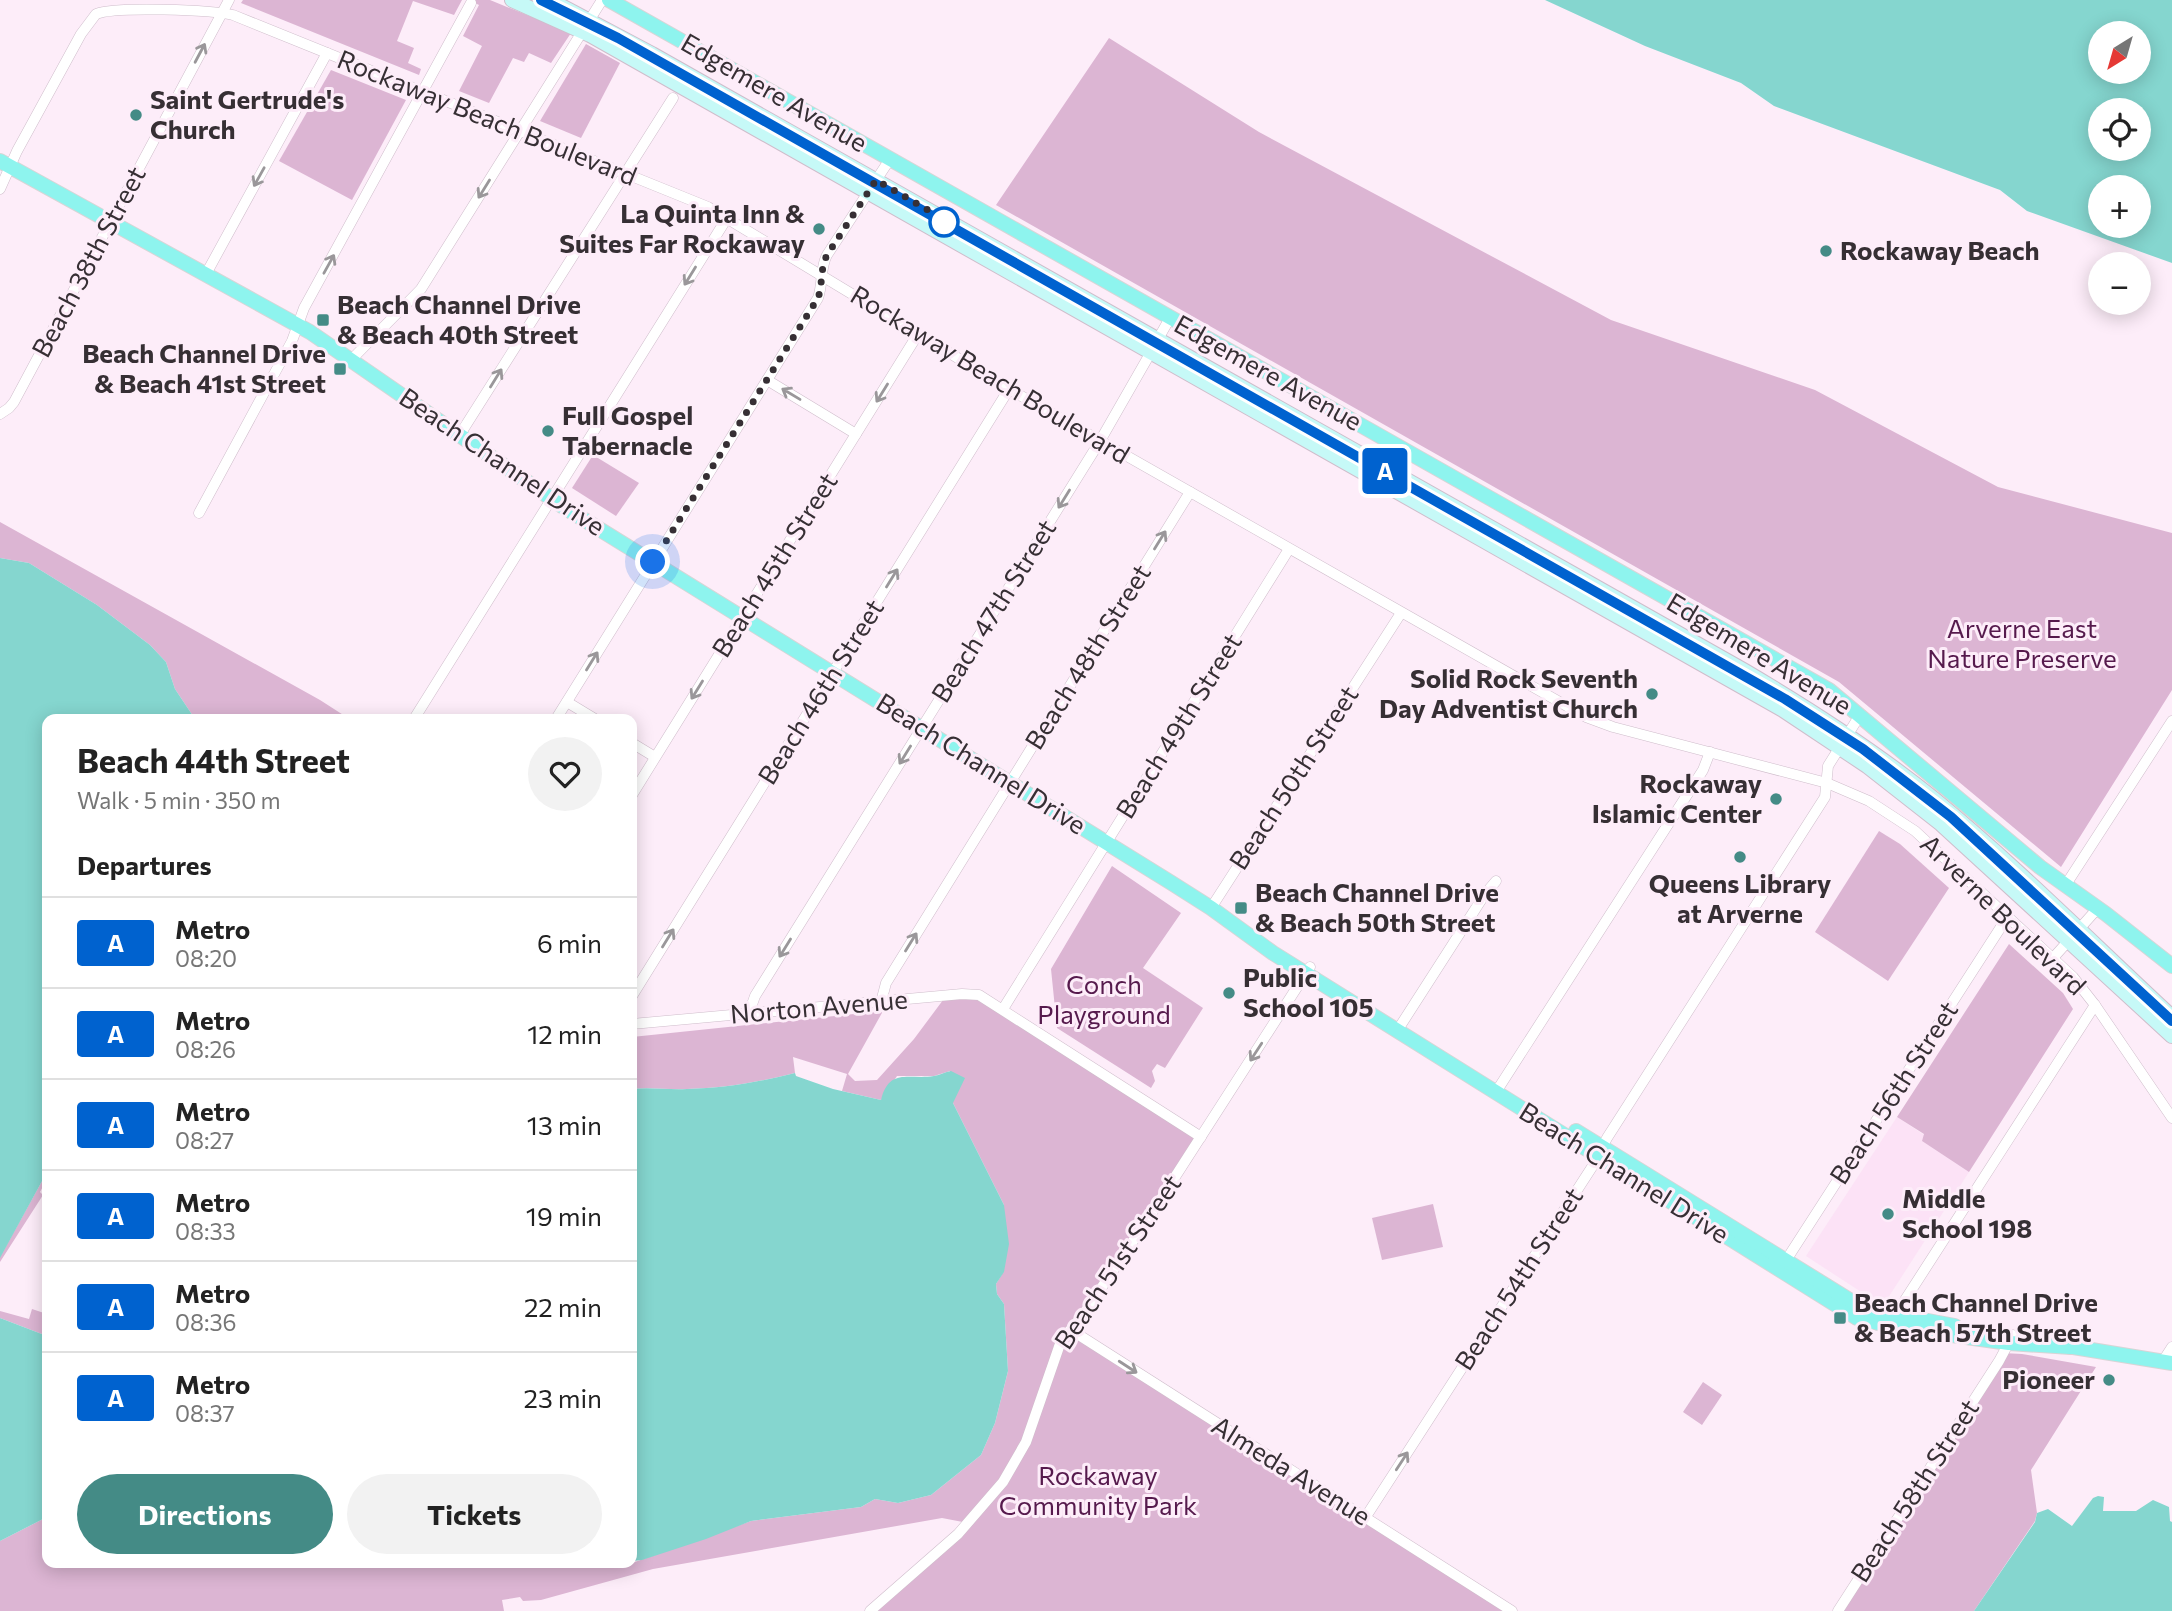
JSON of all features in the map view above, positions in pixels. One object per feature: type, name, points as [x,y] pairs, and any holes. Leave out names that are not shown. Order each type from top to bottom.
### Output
[{"type":"main road","name":"Edgemere Avenue","points":[[609,0],[1824,687],[2065,886]]},
{"type":"main road","name":"Beach Channel Drive","points":[[6,164],[298,325],[552,499],[1107,842],[1211,908],[1256,942],[1308,970],[1783,1265],[1857,1318],[2167,1362]]},
{"type":"main road","points":[[2065,886],[2098,908],[2172,966]]},
{"type":"street","name":"Beach 38th Street","points":[[3,412],[14,402],[229,0]]},
{"type":"street","points":[[512,0],[586,25]]},
{"type":"street","points":[[550,0],[586,25],[1154,346],[1737,666],[1949,811],[2172,1036]]},
{"type":"street","points":[[351,360],[417,294],[602,0]]},
{"type":"street","points":[[199,513],[292,341],[304,308],[471,4]]},
{"type":"street","name":"Rockaway Beach Boulevard","points":[[6,164],[17,151],[74,45],[96,13],[111,10],[222,13],[702,204],[1009,389],[1592,719],[1612,727],[1826,783]]},
{"type":"street","points":[[206,274],[327,53]]},
{"type":"street","points":[[459,436],[673,98]]},
{"type":"street","points":[[559,714],[818,298],[823,263],[827,255],[890,159]]},
{"type":"street","points":[[0,189],[6,164]]},
{"type":"street","points":[[417,714],[726,218]]},
{"type":"street","name":"Beach 47th Street","points":[[749,1013],[755,996],[1100,441],[1170,318]]},
{"type":"street","name":"Beach 45th Street","points":[[637,786],[918,334]]},
{"type":"street","points":[[767,380],[856,435]]},
{"type":"street","name":"Beach 46th Street","points":[[637,988],[1009,389]]},
{"type":"street","name":"Beach 48th Street","points":[[881,1002],[886,983],[1190,492]]},
{"type":"street","name":"Beach 49th Street","points":[[1003,1009],[1289,549]]},
{"type":"street","name":"Beach 50th Street","points":[[1211,908],[1401,613]]},
{"type":"street","points":[[566,702],[586,714]]},
{"type":"street","name":"Beach 54th Street","points":[[1364,1518],[1825,797],[1828,766],[1860,715]]},
{"type":"street","points":[[2065,886],[2172,722]]},
{"type":"street","points":[[637,746],[655,757]]},
{"type":"street","points":[[1498,1089],[1703,770],[1710,752]]},
{"type":"street","name":"Arverne Boulevard","points":[[1826,783],[1859,796],[1907,824],[1933,845],[2078,982],[2172,1118]]},
{"type":"street","points":[[1399,1028],[1496,881]]},
{"type":"street","points":[[2053,958],[2098,908]]},
{"type":"street","name":"Beach 56th Street","points":[[1783,1265],[2008,916]]},
{"type":"street","points":[[2073,936],[2172,1017]]},
{"type":"street","name":"Beach 51st Street","points":[[870,1611],[958,1534],[1003,1482],[1026,1442],[1064,1337],[1149,1219],[1308,970]]},
{"type":"street","name":"Norton Avenue","points":[[637,1024],[969,994],[983,996],[1200,1137]]},
{"type":"street","points":[[1896,1322],[1905,1300],[2095,1005]]},
{"type":"street","name":"Almeda Avenue","points":[[1071,1330],[1512,1611]]},
{"type":"street","name":"Beach 58th Street","points":[[1838,1611],[2011,1339]]},
{"type":"street","points":[[2167,1362],[2172,1347]]},
{"type":"shaded area","points":[[1545,0],[2172,0],[2172,263],[2151,255],[2151,252],[2141,252],[2102,238],[2151,238],[2151,175],[2088,175],[2088,233],[2027,211],[2000,190],[1774,106],[1741,83],[1645,46]]},
{"type":"shaded area","points":[[0,558],[29,563],[97,605],[150,645],[166,662],[175,689],[192,714],[42,714],[42,1181],[0,1258]]},
{"type":"shaded area","points":[[951,1071],[965,1078],[953,1103],[1004,1205],[1009,1244],[1004,1272],[996,1284],[997,1294],[1004,1304],[1008,1371],[995,1423],[981,1455],[931,1495],[898,1503],[875,1499],[861,1507],[751,1521],[706,1539],[637,1560],[637,1089],[714,1087],[795,1073],[796,1076],[833,1089],[881,1100],[889,1083],[895,1079],[934,1076]]},
{"type":"shaded area","name":"Middle School 198","points":[[1897,1117],[1924,1135],[1922,1141],[1969,1172],[1886,1301],[1872,1299],[1806,1256]]},
{"type":"shaded area","points":[[0,1318],[42,1334],[42,1520],[0,1541]]},
{"type":"shaded area","points":[[2104,1497],[2103,1511],[2136,1511],[2153,1500],[2169,1507],[2172,1522],[2172,1611],[1974,1611],[2035,1522],[2037,1513],[2048,1509],[2072,1526],[2093,1498]]},
{"type":"green space","points":[[243,0],[462,0],[454,15],[413,1],[397,41],[414,48],[408,63],[421,69],[419,75],[241,3]]},
{"type":"green space","points":[[469,0],[490,0],[571,33],[551,63],[529,53],[524,62],[513,58],[489,103],[459,91],[482,46],[463,36],[479,5]]},
{"type":"green space","name":"Arverne East Nature Preserve","points":[[1109,38],[1259,132],[1611,320],[1815,390],[1998,487],[2172,533],[2172,690],[2061,867],[1839,682],[996,205]]},
{"type":"green space","points":[[586,44],[620,63],[581,138],[540,121]]},
{"type":"green space","points":[[331,70],[406,100],[352,200],[279,161]]},
{"type":"green space","points":[[593,455],[639,483],[616,516],[572,488]]},
{"type":"green space","points":[[0,522],[342,714],[192,714],[175,689],[166,662],[150,645],[97,605],[29,563],[0,558]]},
{"type":"green space","points":[[1879,831],[1900,844],[1949,888],[1888,981],[1815,932]]},
{"type":"green space","name":"Conch Playground","points":[[1112,866],[1181,913],[1143,968],[1203,1008],[1165,1068],[1157,1064],[1152,1071],[1155,1081],[1151,1088],[1057,1028],[1051,969]]},
{"type":"green space","points":[[2009,944],[2063,993],[2073,1009],[1969,1172],[1922,1141],[1924,1134],[1897,1117]]},
{"type":"green space","name":"Rockaway Community Park","points":[[969,994],[1201,1137],[1071,1330],[1512,1611],[870,1611],[968,1523],[942,1518],[653,1569],[541,1600],[523,1601],[520,1597],[502,1600],[504,1611],[0,1611],[0,1541],[42,1520],[42,1568],[637,1568],[637,1561],[751,1521],[861,1507],[875,1499],[898,1503],[931,1495],[981,1455],[995,1423],[1008,1371],[1004,1304],[997,1294],[996,1284],[1004,1271],[1004,1205],[953,1103],[950,1071],[934,1076],[897,1076],[881,1100],[842,1091],[847,1074],[793,1057],[795,1073],[768,1079],[701,1088],[637,1089],[637,1036],[883,1011],[848,1074],[855,1081],[877,1080],[914,1039],[946,996]]},
{"type":"green space","points":[[42,1181],[42,1197],[0,1262],[0,1257]]},
{"type":"green space","points":[[1433,1204],[1443,1247],[1382,1260],[1372,1218]]},
{"type":"green space","points":[[32,1309],[42,1312],[42,1334],[0,1318],[0,1311],[29,1319]]},
{"type":"green space","points":[[2003,1353],[2096,1367],[2031,1470],[2037,1513],[2035,1521],[1974,1611],[1838,1611]]},
{"type":"green space","points":[[1703,1382],[1722,1395],[1702,1425],[1683,1412]]},
{"type":"railway","points":[[541,0],[618,38],[1785,699],[1863,749],[1951,817],[2172,1021]]},
{"type":"metro line","name":"A","points":[[541,0],[618,38],[1735,668],[1785,699],[1863,749],[1951,817],[2172,1021]]},
{"type":"place","name":"Saint Gertrude's Church","points":[[136,115]]},
{"type":"place","name":"La Quinta Inn & Suites Far Rockaway","points":[[819,229]]},
{"type":"place","name":"Rockaway Beach","points":[[1826,251]]},
{"type":"place","name":"Beach Channel Drive & Beach 40th Street","points":[[323,320]]},
{"type":"place","name":"Beach Channel Drive & Beach 41st Street","points":[[340,369]]},
{"type":"place","name":"Full Gospel Tabernacle","points":[[548,431]]},
{"type":"place","name":"Solid Rock Seventh Day Adventist Church","points":[[1652,694]]},
{"type":"place","name":"Rockaway Islamic Center","points":[[1776,799]]},
{"type":"place","name":"Queens Library at Arverne","points":[[1740,857]]},
{"type":"place","name":"Beach Channel Drive & Beach 50th Street","points":[[1241,908]]},
{"type":"place","name":"Public School 105","points":[[1229,993]]},
{"type":"place","name":"Middle School 198","points":[[1888,1214]]},
{"type":"place","name":"Beach Channel Drive & Beach 57th Street","points":[[1840,1318]]},
{"type":"place","name":"Pioneer","points":[[2109,1380]]},
{"type":"route","points":[[653,562],[818,298],[823,263],[876,180],[942,218],[944,222]]}]
